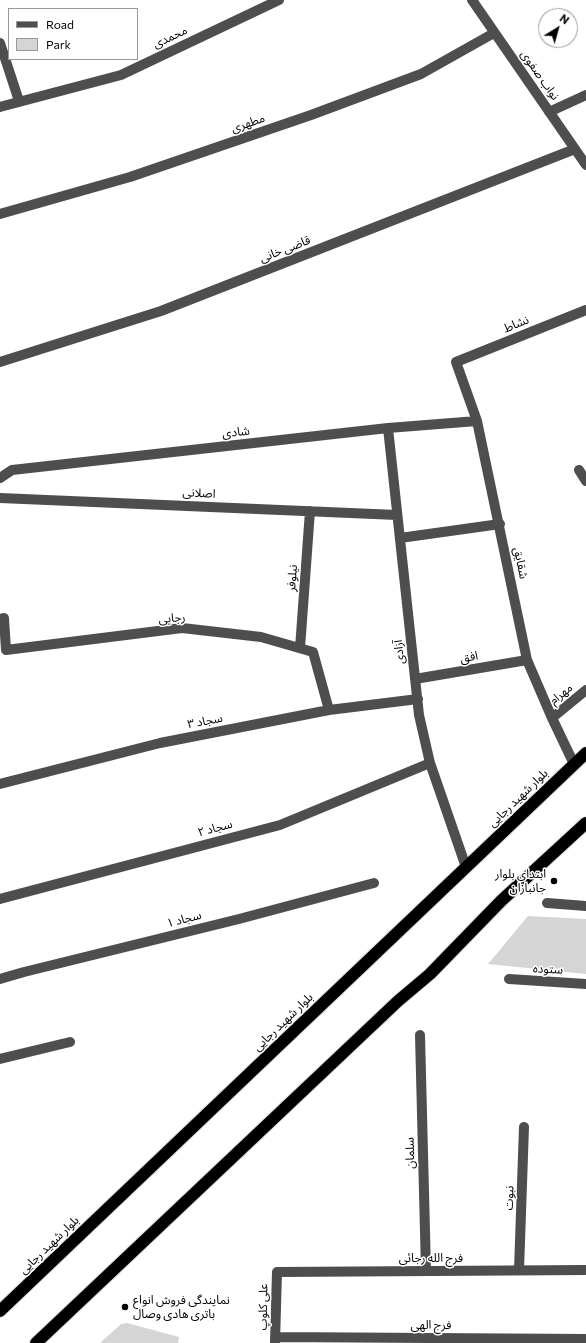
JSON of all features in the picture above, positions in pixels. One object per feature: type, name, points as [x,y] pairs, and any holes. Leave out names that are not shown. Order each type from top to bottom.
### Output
[{"type":"highway","name":"بلوار شهید رجایی","points":[[0,1311],[586,753]]},
{"type":"highway","points":[[36,1343],[393,1006],[430,974],[501,901],[586,823]]},
{"type":"street","name":"محمدی","points":[[0,107],[121,75],[279,0]]},
{"type":"street","name":"نواب صفوی","points":[[472,0],[586,165]]},
{"type":"street","name":"مطهری","points":[[0,214],[130,177],[311,115],[421,74],[494,33]]},
{"type":"street","points":[[0,43],[19,101]]},
{"type":"street","points":[[549,112],[586,94]]},
{"type":"street","name":"قاضی خانی","points":[[0,362],[161,310],[575,149]]},
{"type":"street","name":"نشاط","points":[[456,362],[586,310]]},
{"type":"street","name":"شقایق","points":[[456,362],[478,421],[527,660],[574,764]]},
{"type":"street","name":"شادی","points":[[0,478],[12,470],[388,428],[478,421]]},
{"type":"street","name":"آزادی","points":[[388,428],[419,715],[430,763],[466,867]]},
{"type":"street","points":[[579,470],[586,481]]},
{"type":"street","name":"اصلانی","points":[[0,498],[397,515]]},
{"type":"street","name":"نیلوفر","points":[[300,648],[310,511]]},
{"type":"street","points":[[400,538],[500,524]]},
{"type":"street","name":"رجایی","points":[[0,619],[4,618],[6,650],[182,628],[261,637],[313,652],[329,710]]},
{"type":"street","name":"افق","points":[[415,679],[527,660]]},
{"type":"street","name":"مهرام","points":[[552,718],[586,690]]},
{"type":"street","name":"سجاد ۳","points":[[0,784],[160,743],[329,710],[418,698]]},
{"type":"street","name":"سجاد ۲","points":[[0,899],[280,825],[430,763]]},
{"type":"street","name":"سجاد ۱","points":[[0,979],[239,919],[374,883]]},
{"type":"street","points":[[547,903],[586,906]]},
{"type":"street","name":"ستوده","points":[[509,979],[586,984]]},
{"type":"street","name":"سلمان","points":[[420,1035],[426,1271]]},
{"type":"street","points":[[0,1059],[70,1042]]},
{"type":"street","name":"نبوت","points":[[519,1270],[524,1127]]},
{"type":"street","name":"فرج الله رجائی","points":[[277,1272],[586,1270]]},
{"type":"street","name":"علی کلوپ","points":[[275,1340],[277,1272]]},
{"type":"street","name":"فرج الهی","points":[[275,1340],[586,1339]]},
{"type":"green space","points":[[528,916],[586,919],[586,974],[488,964]]},
{"type":"green space","points":[[127,1323],[179,1337],[178,1343],[100,1343],[121,1324]]},
{"type":"place","name":"ابتدای بلوار جانبازان","points":[[554,881]]},
{"type":"place","name":"نمایندگی فروش انواع باتری هادی وصال","points":[[125,1307]]}]
